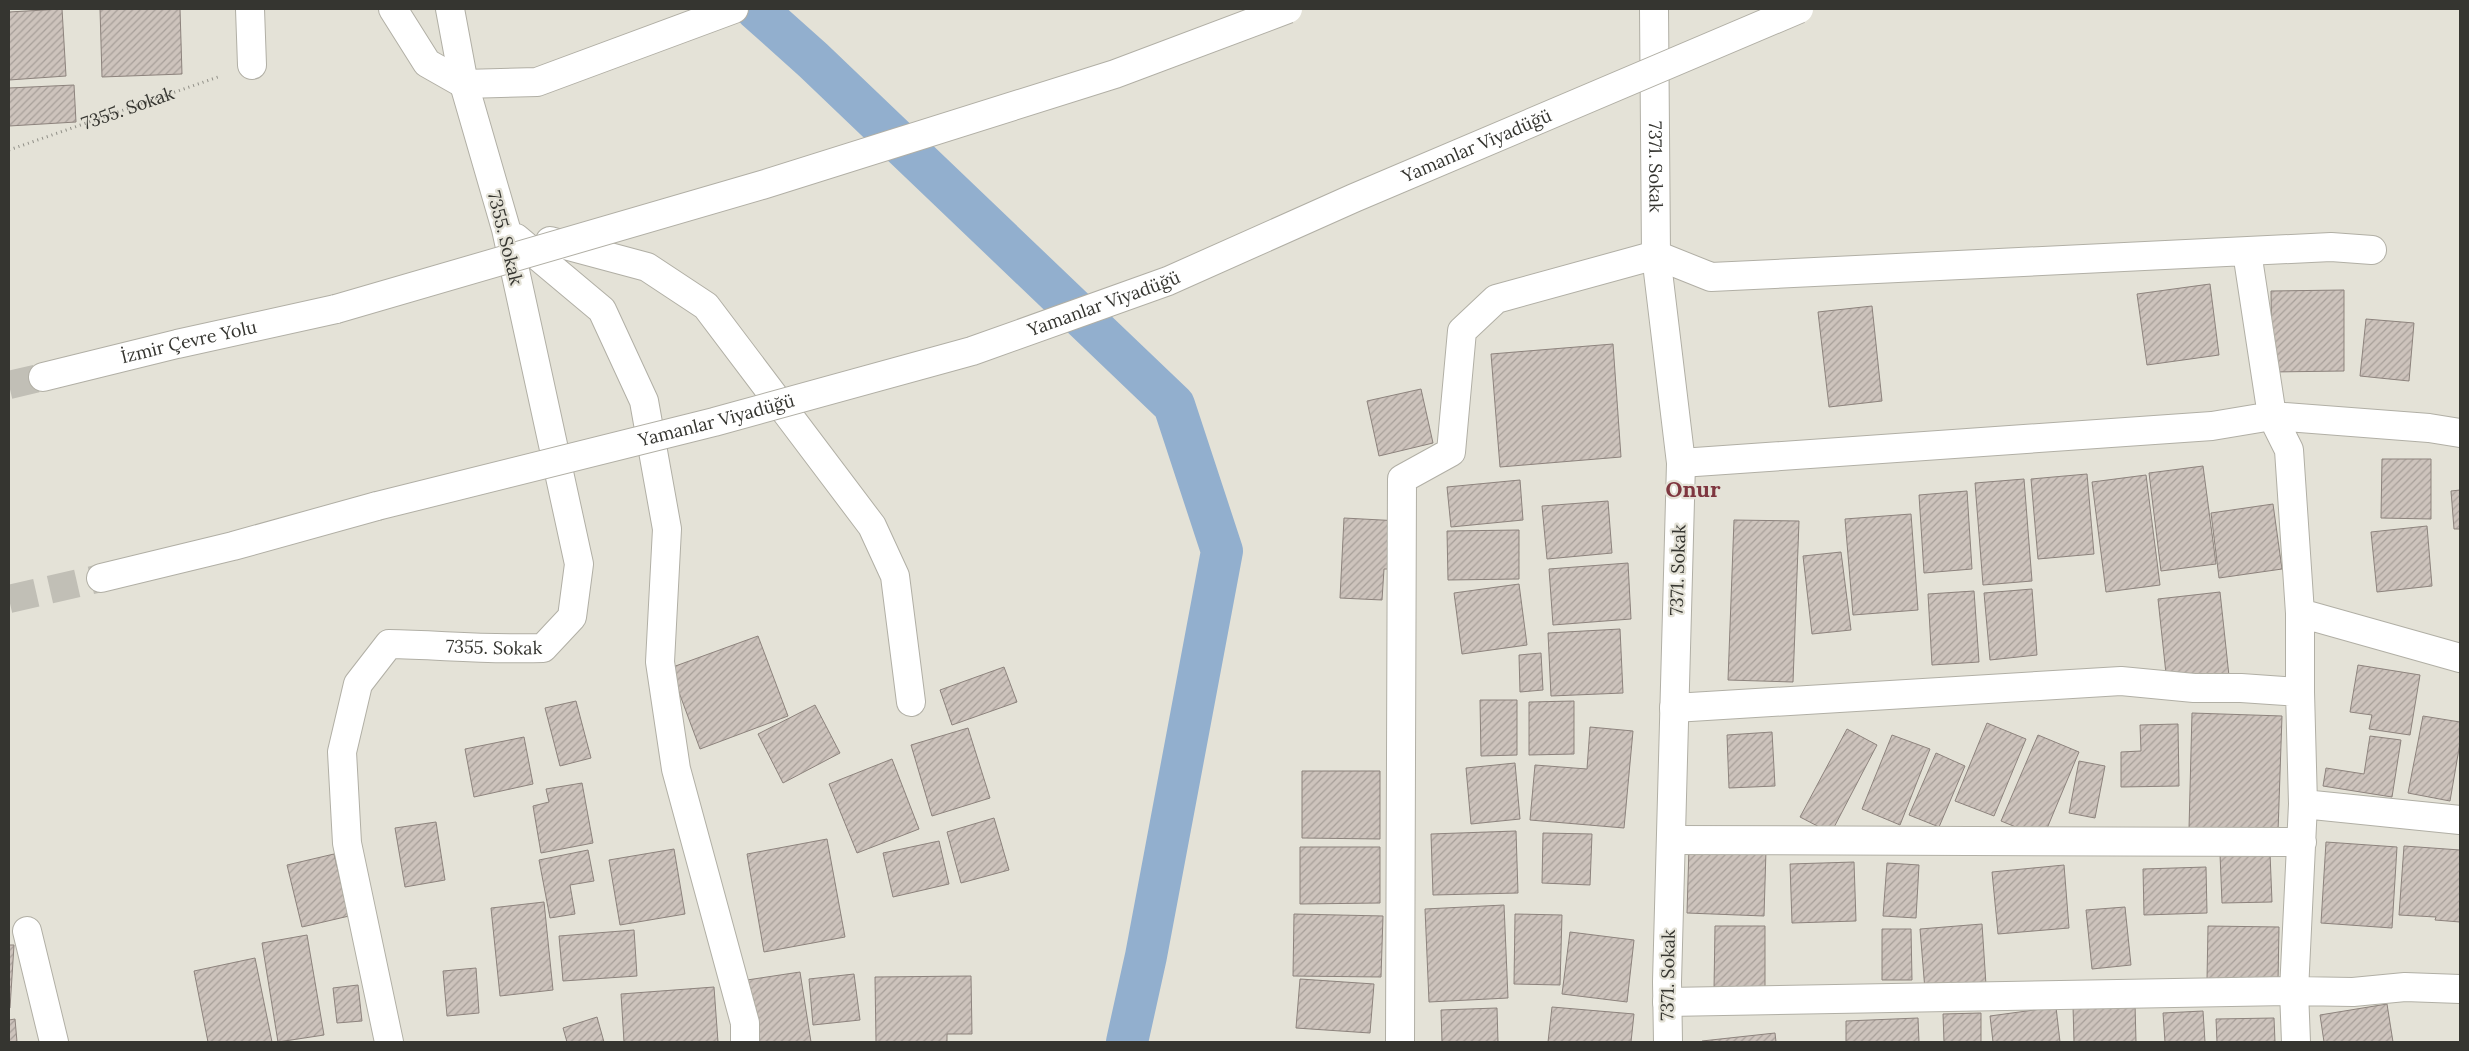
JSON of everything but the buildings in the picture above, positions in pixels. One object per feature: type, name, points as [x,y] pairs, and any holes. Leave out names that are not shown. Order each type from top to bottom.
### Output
[{"type":"main road","points":[[250,9],[252,65]]},
{"type":"main road","points":[[393,9],[427,63],[464,84],[536,82],[734,9]]},
{"type":"main road","name":"7355. Sokak","points":[[389,1042],[347,843],[342,752],[358,684],[389,644],[439,645],[501,650],[543,648],[572,617],[579,564],[506,229],[464,84],[450,9]]},
{"type":"main road","name":"İzmir Çevre Yolu","points":[[43,377],[177,344],[336,309],[772,182],[1115,74],[1288,9]]},
{"type":"main road","name":"7371. Sokak","points":[[1654,9],[1656,255],[1681,463],[1667,1002],[1668,1042]]},
{"type":"main road","name":"Yamanlar Viyadüğü","points":[[101,578],[233,546],[377,506],[714,422],[972,352],[1168,281],[1354,198],[1800,9]]},
{"type":"main road","points":[[506,229],[647,267],[706,306],[872,526],[895,576],[911,702]]},
{"type":"main road","points":[[506,229],[602,310],[644,401],[666,529],[660,662],[676,769],[745,1022],[745,1042]]},
{"type":"main road","points":[[1400,1042],[1402,479],[1451,452],[1462,331],[1496,299],[1656,255],[1711,277],[2331,247],[2372,250]]},
{"type":"main road","points":[[2247,252],[2272,416],[2289,450],[2300,613],[2300,692],[2304,804],[2294,991],[2296,1042]]},
{"type":"main road","points":[[1681,463],[2212,426],[2272,416],[2429,428],[2460,433]]},
{"type":"main road","points":[[2300,613],[2460,658]]},
{"type":"main road","points":[[1674,708],[2121,681],[2194,688],[2241,688],[2300,692]]},
{"type":"main road","points":[[2304,804],[2460,820]]},
{"type":"main road","points":[[1671,840],[2302,842]]},
{"type":"main road","points":[[27,931],[54,1042]]},
{"type":"main road","points":[[1667,1002],[2294,991],[2353,992],[2405,987],[2460,989]]},
{"type":"path","name":"7355. Sokak","points":[[9,150],[252,65]]},
{"type":"waterway","points":[[756,9],[813,60],[1174,405],[1222,551],[1146,956],[1127,1042]]},
{"type":"tunnel","points":[[9,385],[43,377]]},
{"type":"tunnel","points":[[9,599],[101,578]]},
{"type":"district","name":"Onur","points":[[1693,489]]}]
